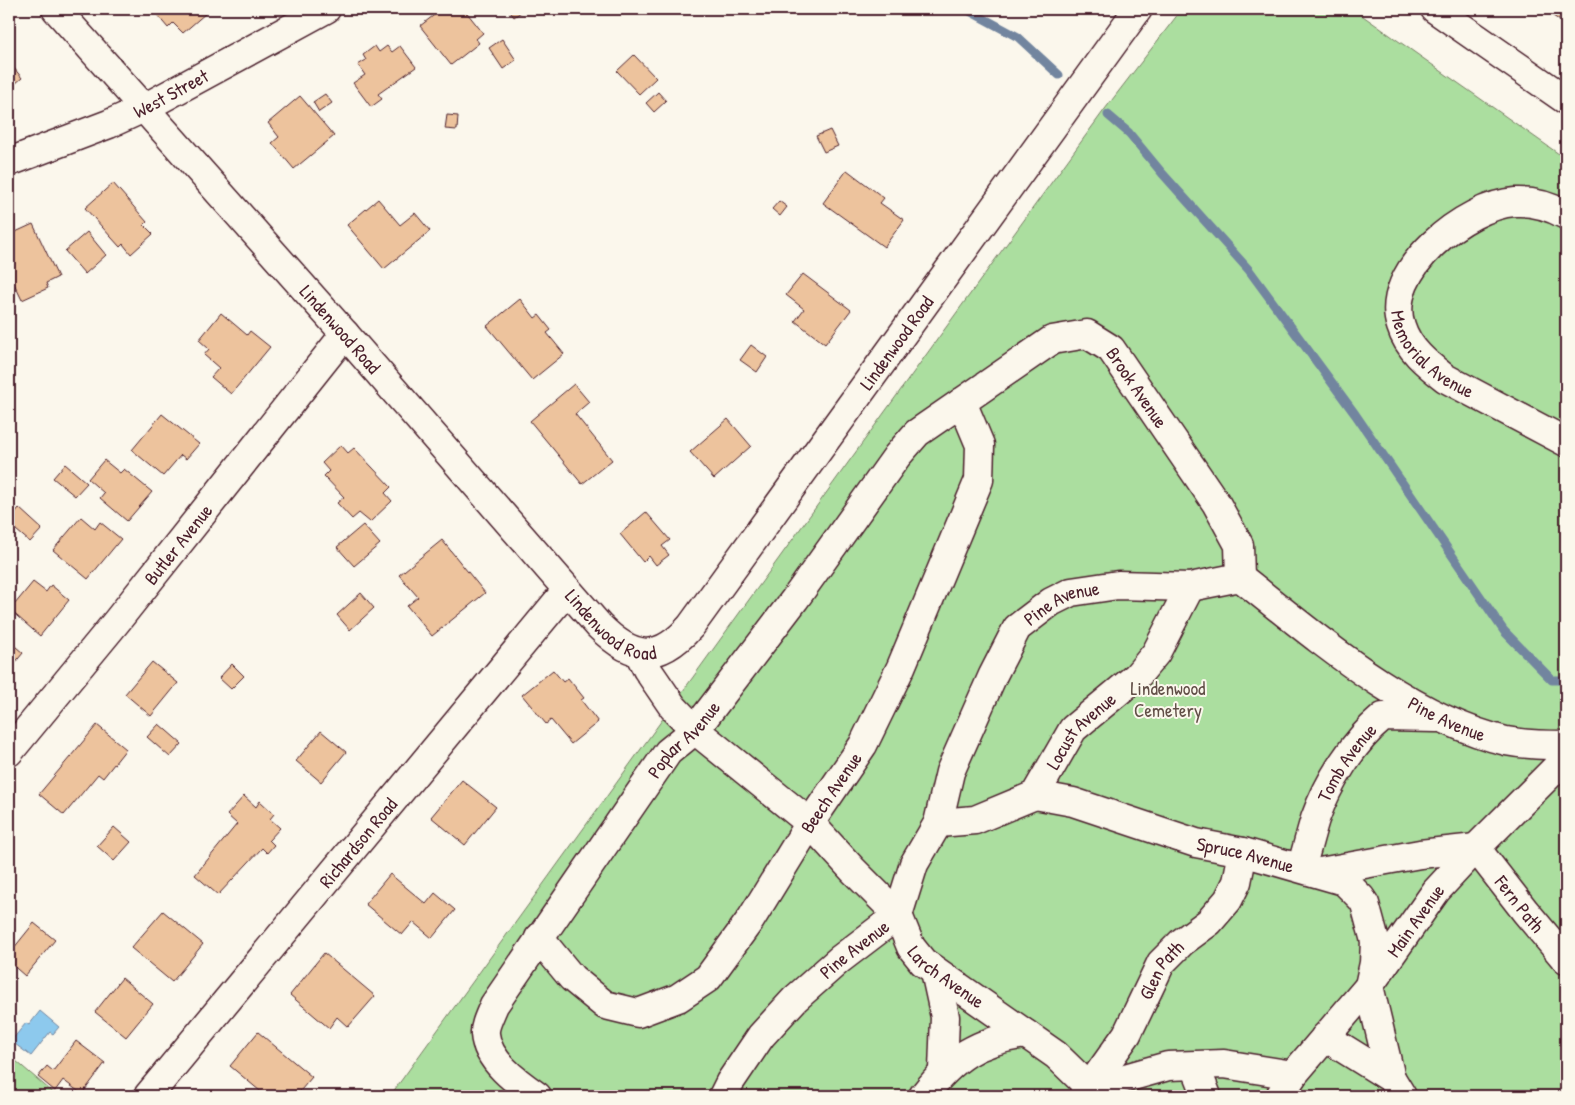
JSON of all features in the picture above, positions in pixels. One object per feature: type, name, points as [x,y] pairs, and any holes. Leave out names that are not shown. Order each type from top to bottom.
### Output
[{"type":"street","name":"Lindenwood Road","points":[[56,9],[345,334],[609,636],[626,648],[639,653],[649,654],[663,650],[677,641],[691,626],[1138,9]]},
{"type":"street","name":"West Street","points":[[9,162],[110,124],[144,108],[326,9]]},
{"type":"street","points":[[1436,9],[1566,100]]},
{"type":"street","name":"Memorial Avenue","points":[[1566,215],[1550,206],[1530,202],[1514,202],[1478,212],[1463,219],[1432,244],[1413,268],[1403,289],[1398,312],[1404,333],[1416,353],[1445,378],[1566,442]]},
{"type":"street","name":"Butler Avenue","points":[[9,752],[117,621],[345,334]]},
{"type":"street","name":"Brook Avenue","points":[[962,402],[1052,340],[1087,334],[1111,349],[1216,503],[1239,546],[1240,577]]},
{"type":"street","name":"Poplar Avenue","points":[[529,1094],[501,1066],[490,1051],[484,1033],[494,1005],[668,752],[695,730],[795,599],[906,444],[936,418],[962,402]]},
{"type":"street","name":"Beech Avenue","points":[[539,938],[572,978],[605,1005],[638,1013],[678,998],[708,978],[751,919],[810,823],[863,745],[901,667],[979,480],[980,445],[962,402]]},
{"type":"street","name":"Pine Avenue","points":[[723,1096],[730,1082],[761,1036],[795,999],[839,960],[898,915],[914,864],[938,823],[950,772],[993,675],[1017,628],[1051,602],[1071,592],[1118,585],[1190,586],[1240,577],[1303,627],[1376,680],[1440,718],[1506,741],[1535,745],[1565,762]]},
{"type":"street","name":"Locust Avenue","points":[[1035,795],[1073,729],[1137,676],[1156,653],[1190,586]]},
{"type":"street","name":"Richardson Road","points":[[148,1096],[567,590]]},
{"type":"street","name":"Larch Avenue","points":[[639,653],[646,669],[667,699],[695,730],[810,823],[898,915],[911,947],[935,971],[1056,1054],[1087,1094]]},
{"type":"street","name":"Tomb Avenue","points":[[1310,870],[1315,819],[1334,777],[1366,731],[1383,717],[1440,718]]},
{"type":"street","name":"Main Avenue","points":[[1287,1086],[1325,1037],[1369,986],[1436,891],[1476,848],[1565,762]]},
{"type":"street","points":[[938,823],[975,820],[1035,795]]},
{"type":"street","name":"Spruce Avenue","points":[[1035,795],[1073,802],[1196,843],[1243,852],[1344,881],[1365,904],[1375,942],[1374,963],[1369,986]]},
{"type":"street","points":[[1310,870],[1476,848]]},
{"type":"street","name":"Fern Path","points":[[1476,848],[1566,960]]},
{"type":"street","name":"Glen Path","points":[[1087,1094],[1127,1034],[1161,963],[1182,942],[1209,922],[1228,900],[1238,882],[1243,852]]},
{"type":"street","points":[[935,971],[945,1017],[943,1070]]},
{"type":"street","points":[[1369,986],[1396,1087]]},
{"type":"street","points":[[923,1096],[943,1070],[963,1054],[980,1045],[1006,1037],[1026,1034]]},
{"type":"street","points":[[1325,1037],[1396,1087]]},
{"type":"street","points":[[1087,1094],[1168,1066],[1224,1064],[1287,1086]]},
{"type":"street","points":[[1195,1066],[1207,1096]]},
{"type":"green space","name":"Lindenwood Cemetery","points":[[1182,9],[1353,9],[1566,159],[1566,1096],[390,1096],[960,308],[1105,109]]},
{"type":"green space","points":[[9,1055],[57,1096],[9,1096]]},
{"type":"water","points":[[40,1011],[59,1027],[53,1034],[50,1032],[31,1056],[11,1041],[26,1023],[29,1025]]},
{"type":"building","points":[[152,9],[202,9],[206,13],[183,33],[173,23],[168,28]]},
{"type":"building","points":[[442,9],[464,9],[483,33],[476,39],[479,43],[451,65],[420,26]]},
{"type":"building","points":[[508,9],[525,9],[514,17]]},
{"type":"building","points":[[1543,9],[1566,9],[1566,25]]},
{"type":"building","points":[[502,39],[516,60],[503,69],[489,48]]},
{"type":"building","points":[[375,46],[379,52],[387,46],[392,52],[400,46],[416,67],[378,94],[382,99],[371,107],[353,83],[365,75],[358,65],[366,60],[363,55]]},
{"type":"building","points":[[634,55],[656,78],[639,94],[617,71]]},
{"type":"building","points":[[9,62],[22,78],[9,89]]},
{"type":"building","points":[[658,92],[666,101],[654,112],[646,103]]},
{"type":"building","points":[[325,94],[332,103],[319,112],[313,102]]},
{"type":"building","points":[[300,96],[334,136],[294,169],[272,143],[279,137],[268,123]]},
{"type":"building","points":[[447,115],[458,116],[457,130],[445,129]]},
{"type":"building","points":[[830,130],[838,146],[824,152],[816,136]]},
{"type":"building","points":[[847,170],[884,198],[880,203],[904,220],[884,247],[823,203]]},
{"type":"building","points":[[113,183],[147,222],[144,225],[153,234],[131,254],[123,244],[120,247],[85,208]]},
{"type":"building","points":[[378,199],[400,225],[415,213],[430,231],[384,269],[347,225]]},
{"type":"building","points":[[779,201],[787,207],[780,216],[772,209]]},
{"type":"building","points":[[33,224],[58,277],[46,283],[48,288],[22,300],[9,273],[9,235]]},
{"type":"building","points":[[87,232],[106,255],[85,274],[65,251]]},
{"type":"building","points":[[803,274],[851,310],[825,344],[795,321],[804,309],[786,295]]},
{"type":"building","points":[[520,299],[535,318],[539,315],[551,330],[547,333],[564,354],[532,380],[487,326]]},
{"type":"building","points":[[221,313],[247,335],[250,331],[270,347],[231,394],[211,377],[219,368],[204,355],[209,349],[199,340]]},
{"type":"building","points":[[751,345],[767,357],[757,372],[740,360]]},
{"type":"building","points":[[574,384],[589,402],[575,414],[612,460],[582,484],[530,421]]},
{"type":"building","points":[[162,414],[199,444],[186,459],[181,455],[163,476],[132,450]]},
{"type":"building","points":[[728,419],[751,446],[714,479],[690,452]]},
{"type":"building","points":[[341,445],[348,453],[354,448],[391,487],[385,493],[392,501],[370,522],[359,513],[352,519],[337,503],[344,497],[324,476],[329,471],[322,463]]},
{"type":"building","points":[[104,460],[120,473],[124,469],[152,492],[127,521],[100,498],[104,493],[88,479]]},
{"type":"building","points":[[65,464],[87,483],[75,496],[53,478]]},
{"type":"building","points":[[19,508],[42,529],[30,542],[9,524],[9,520]]},
{"type":"building","points":[[646,512],[670,540],[662,546],[669,555],[656,565],[649,556],[643,562],[620,534]]},
{"type":"building","points":[[81,517],[95,529],[100,522],[121,539],[88,579],[53,550]]},
{"type":"building","points":[[363,525],[380,544],[354,566],[337,547]]},
{"type":"building","points":[[442,540],[485,593],[432,636],[407,606],[418,597],[399,575]]},
{"type":"building","points":[[33,582],[46,592],[51,585],[69,600],[40,636],[10,610]]},
{"type":"building","points":[[361,593],[374,608],[350,630],[337,615]]},
{"type":"building","points":[[9,641],[23,653],[9,670]]},
{"type":"building","points":[[152,662],[178,683],[151,716],[125,694]]},
{"type":"building","points":[[232,664],[244,676],[231,689],[219,678]]},
{"type":"building","points":[[553,670],[563,682],[568,678],[584,698],[581,700],[598,722],[571,744],[551,720],[546,724],[522,695]]},
{"type":"building","points":[[159,724],[182,744],[170,757],[147,737]]},
{"type":"building","points":[[97,725],[126,749],[103,778],[98,774],[64,815],[39,794]]},
{"type":"building","points":[[321,731],[346,752],[321,782],[296,761]]},
{"type":"building","points":[[462,780],[496,807],[465,845],[431,817]]},
{"type":"building","points":[[244,796],[256,807],[260,801],[274,814],[270,819],[280,828],[269,840],[274,845],[267,853],[262,848],[218,895],[195,875],[237,824],[227,815]]},
{"type":"building","points":[[114,827],[131,842],[114,861],[97,846]]},
{"type":"building","points":[[390,874],[426,904],[435,893],[455,910],[432,938],[413,922],[402,935],[365,904]]},
{"type":"building","points":[[163,911],[203,944],[172,982],[131,948]]},
{"type":"building","points":[[34,923],[55,940],[25,976],[9,962],[9,954]]},
{"type":"building","points":[[324,953],[375,996],[348,1027],[337,1017],[329,1028],[290,995]]},
{"type":"building","points":[[122,978],[153,1004],[126,1037],[95,1012]]},
{"type":"building","points":[[258,1032],[312,1077],[296,1096],[266,1096],[230,1066]]},
{"type":"building","points":[[76,1041],[105,1063],[82,1094],[63,1080],[55,1091],[38,1077],[47,1066],[53,1071]]},
{"type":"waterway","points":[[966,9],[1018,37],[1059,75]]},
{"type":"waterway","points":[[1108,115],[1129,133],[1162,173],[1249,270],[1355,414],[1504,631],[1552,680],[1566,680]]}]
